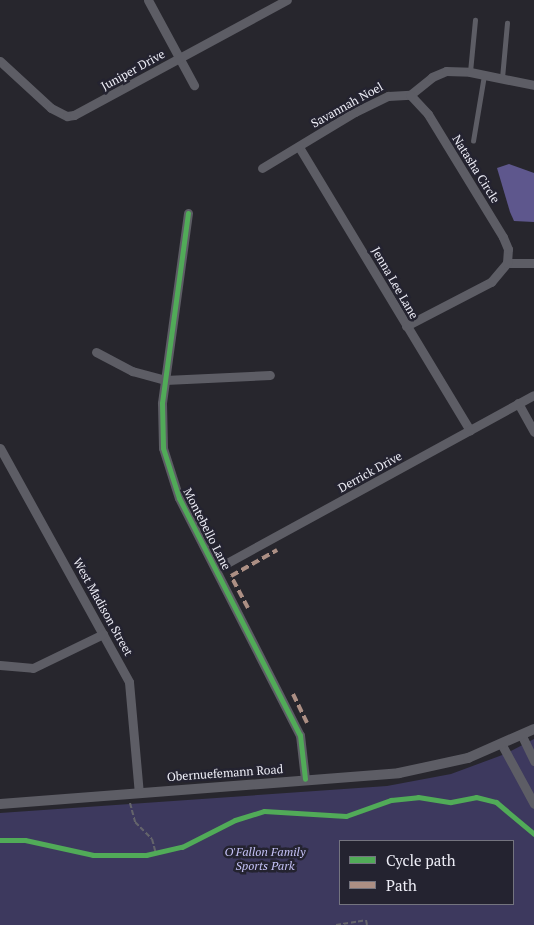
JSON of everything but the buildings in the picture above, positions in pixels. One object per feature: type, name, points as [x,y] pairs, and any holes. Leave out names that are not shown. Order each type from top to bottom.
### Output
[{"type":"street","points":[[148,0],[194,85]]},
{"type":"street","name":"Juniper Drive","points":[[0,61],[51,108],[67,116],[86,111],[287,0]]},
{"type":"street","points":[[410,95],[432,77],[446,71],[470,72],[534,85]]},
{"type":"street","name":"Savannah Noel","points":[[262,168],[388,96],[410,95]]},
{"type":"street","name":"Natasha Circle","points":[[410,95],[428,114],[504,237],[508,249],[507,263]]},
{"type":"street","name":"Jenna Lee Lane","points":[[299,147],[470,430]]},
{"type":"street","name":"Montebello Lane","points":[[188,213],[162,403],[164,448],[179,498],[300,735],[305,779]]},
{"type":"street","points":[[406,326],[491,282],[507,263],[534,263]]},
{"type":"street","points":[[96,352],[132,371],[165,380],[270,376]]},
{"type":"street","name":"Derrick Drive","points":[[216,569],[534,395]]},
{"type":"street","points":[[518,403],[534,432]]},
{"type":"street","name":"West Madison Street","points":[[0,448],[128,682],[139,792]]},
{"type":"street","points":[[0,665],[32,668],[103,634]]},
{"type":"street","name":"Obernuefemann Road","points":[[0,804],[305,779],[399,774],[468,758],[502,745],[534,729]]},
{"type":"street","points":[[522,736],[534,760]]},
{"type":"street","points":[[502,745],[534,804]]},
{"type":"lane","points":[[470,72],[475,20]]},
{"type":"lane","points":[[502,78],[507,23]]},
{"type":"lane","points":[[473,141],[484,75]]},
{"type":"path","points":[[130,803],[135,822],[152,839],[156,854]]},
{"type":"path","points":[[146,855],[163,852]]},
{"type":"path","points":[[336,925],[366,920],[367,925]]},
{"type":"green space","name":"O'Fallon Family Sports Park","points":[[534,739],[534,925],[0,925],[0,813],[387,786],[451,774],[505,754]]},
{"type":"shaded area","points":[[509,164],[534,173],[534,222],[514,221],[510,212],[497,168]]},
{"type":"marked path","points":[[248,608],[231,576],[277,550]]},
{"type":"marked path","points":[[293,694],[307,723]]},
{"type":"cycle path","points":[[188,213],[162,403],[163,448],[179,498],[300,735],[305,779]]},
{"type":"cycle path","points":[[0,840],[25,840],[93,855],[146,855],[182,847],[235,820],[264,811],[346,816],[391,800],[418,797],[451,802],[476,797],[496,802],[534,834]]}]
